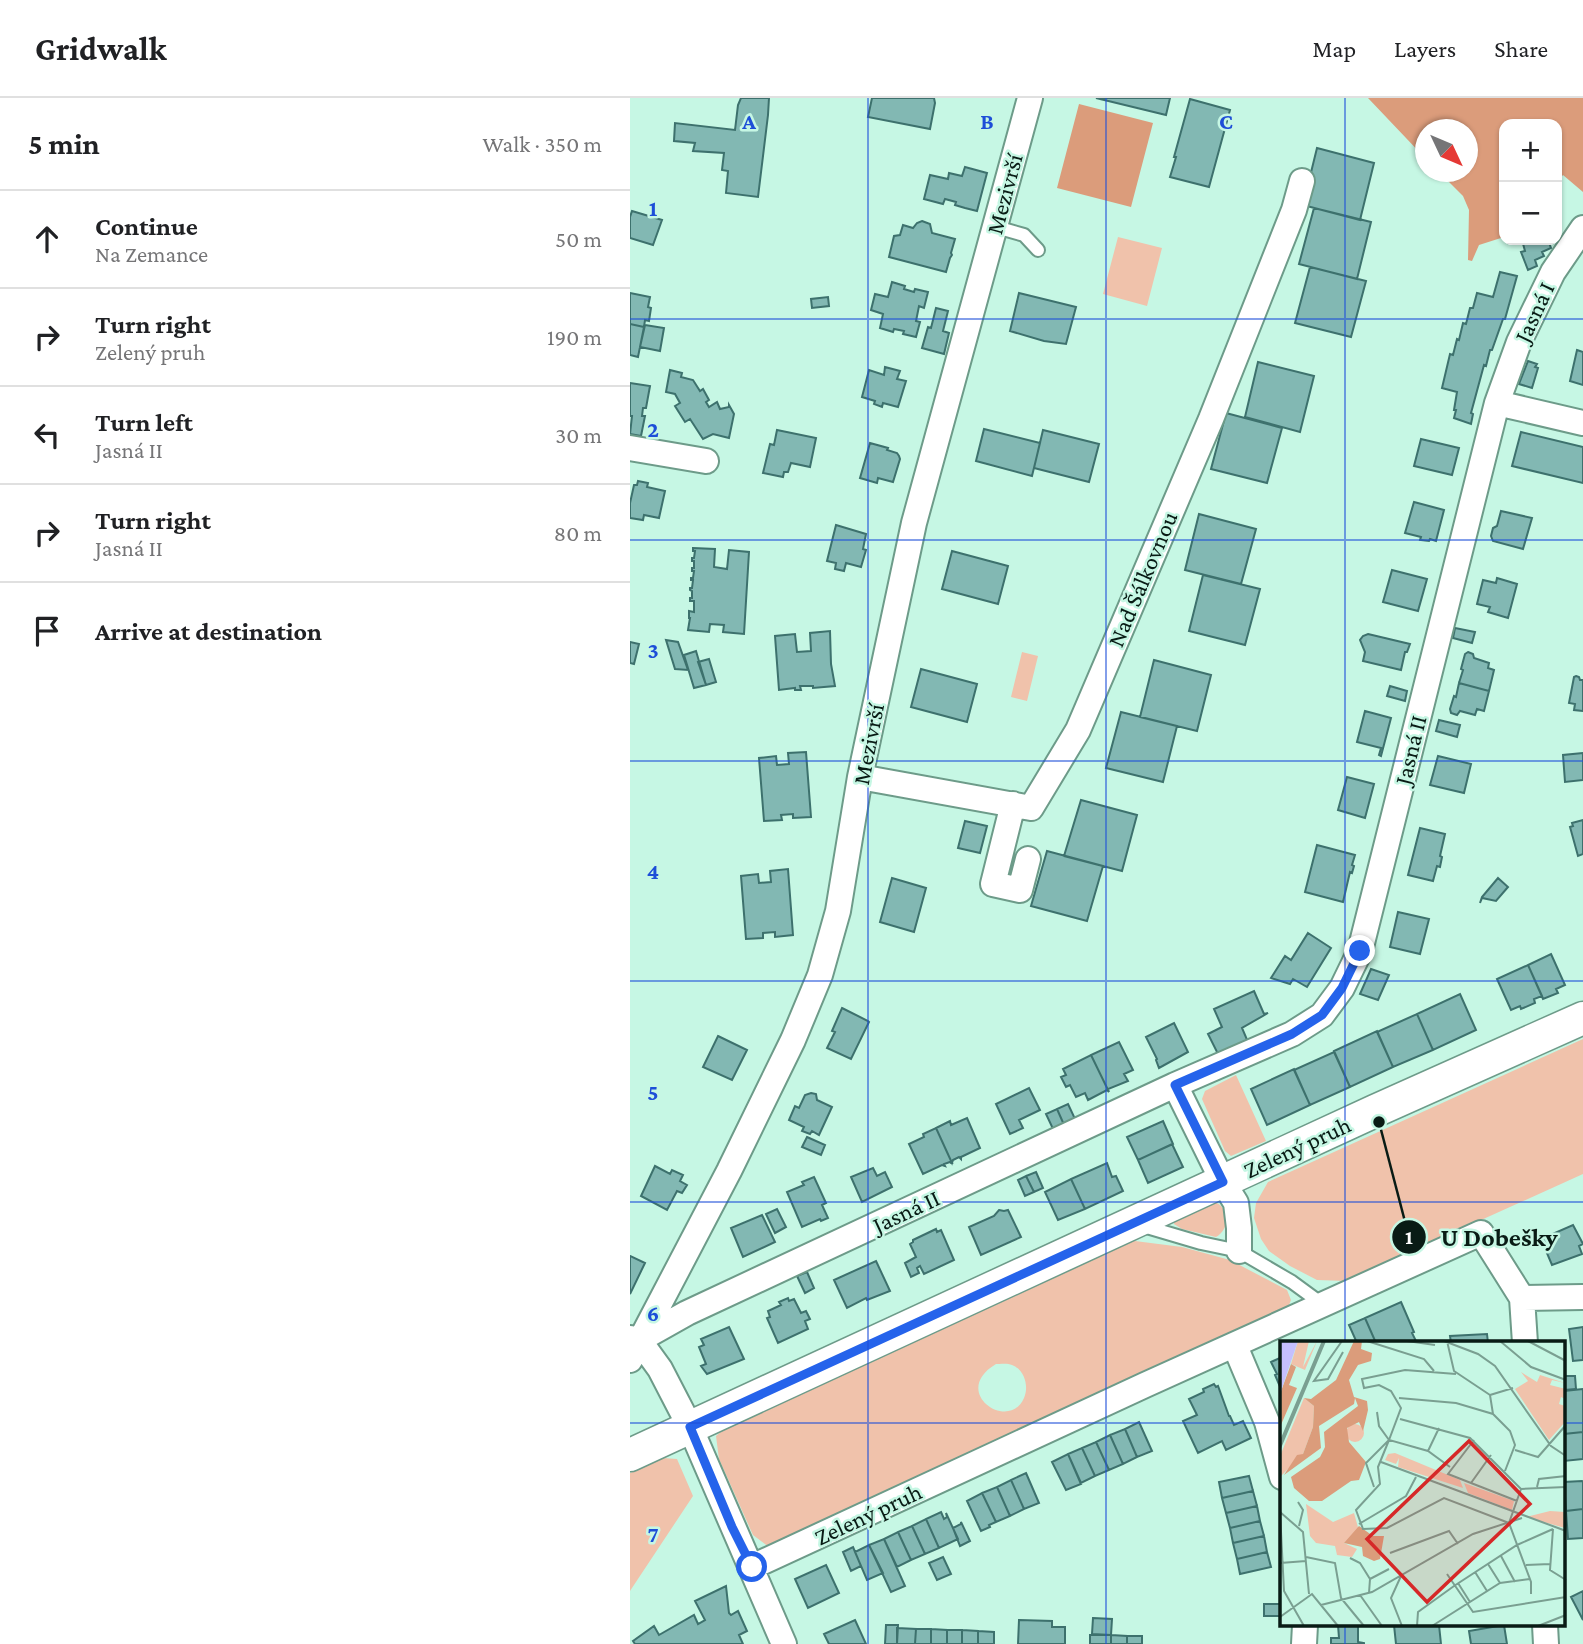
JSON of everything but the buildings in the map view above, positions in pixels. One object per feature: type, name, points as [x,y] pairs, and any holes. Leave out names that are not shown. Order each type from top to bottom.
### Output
[{"type":"street","name":"Mezivrší","points":[[633,1346],[729,1171],[793,1040],[821,975],[838,911],[860,777],[914,523],[1030,98]]},
{"type":"street","name":"Nad Šálkovnou","points":[[1013,804],[1031,807],[1078,730],[1211,419],[1303,181]]},
{"type":"street","name":"Jasná I","points":[[1497,403],[1519,342],[1553,272],[1583,228]]},
{"type":"street","points":[[1497,403],[1583,423]]},
{"type":"street","name":"Jasná II","points":[[633,1346],[687,1313],[1175,1085],[1292,1034],[1322,1015],[1342,988],[1360,951],[1497,403]]},
{"type":"street","points":[[630,448],[706,461]]},
{"type":"street","points":[[860,777],[1013,804],[993,884],[1020,890],[1028,859]]},
{"type":"street","name":"Zelený pruh","points":[[630,1455],[1363,1116],[1583,1018]]},
{"type":"street","points":[[1175,1085],[1236,1203],[1239,1251]]},
{"type":"street","name":"Zelený pruh","points":[[752,1567],[1481,1233],[1521,1298]]},
{"type":"street","points":[[1525,1341],[1521,1298],[1583,1297]]},
{"type":"street","points":[[633,1346],[660,1369],[690,1427],[784,1644]]},
{"type":"street","points":[[1235,1346],[1267,1422],[1280,1470]]},
{"type":"street","points":[[1304,1644],[1305,1626]]},
{"type":"street","points":[[1545,1626],[1546,1644]]},
{"type":"lane","points":[[996,227],[1024,235],[1038,250]]},
{"type":"lane","points":[[1133,1223],[1239,1251],[1292,1282],[1322,1304]]},
{"type":"shaded area","points":[[1368,98],[1583,98],[1583,192],[1562,176],[1562,119],[1499,119],[1499,239],[1479,245],[1472,261],[1468,260],[1469,210],[1463,196],[1449,182],[1478,182],[1478,119],[1415,119],[1415,147]]},
{"type":"shaded area","points":[[1079,104],[1153,123],[1131,207],[1057,188]]},
{"type":"shaded area","points":[[1118,237],[1162,248],[1147,306],[1103,294]]},
{"type":"shaded area","points":[[1022,652],[1038,656],[1027,701],[1011,697]]},
{"type":"shaded area","points":[[1583,1039],[1583,1174],[1346,1281],[1317,1280],[1269,1251],[1261,1239],[1254,1218],[1256,1203],[1268,1182]]},
{"type":"shaded area","points":[[1236,1075],[1266,1141],[1231,1156],[1225,1151],[1202,1099],[1205,1091]]},
{"type":"shaded area","points":[[1212,1201],[1222,1207],[1226,1218],[1224,1228],[1216,1237],[1182,1229],[1174,1224],[1174,1220]]},
{"type":"shaded area","points":[[1135,1241],[1182,1247],[1230,1260],[1287,1290],[1291,1300],[1287,1310],[769,1547],[753,1535],[719,1459],[716,1436],[730,1424],[1112,1243]],"holes":[[[996,1364],[1016,1367],[1023,1375],[1025,1394],[1017,1408],[996,1410],[987,1405],[980,1396],[978,1386],[983,1375]]]},
{"type":"shaded area","points":[[663,1458],[677,1459],[693,1496],[630,1591],[630,1473]]},
{"type":"place","name":"U Dobešky","points":[[1379,1122]]},
{"type":"route","points":[[752,1567],[690,1427],[1223,1182],[1175,1085],[1292,1034],[1322,1015],[1342,988],[1360,951]]}]
